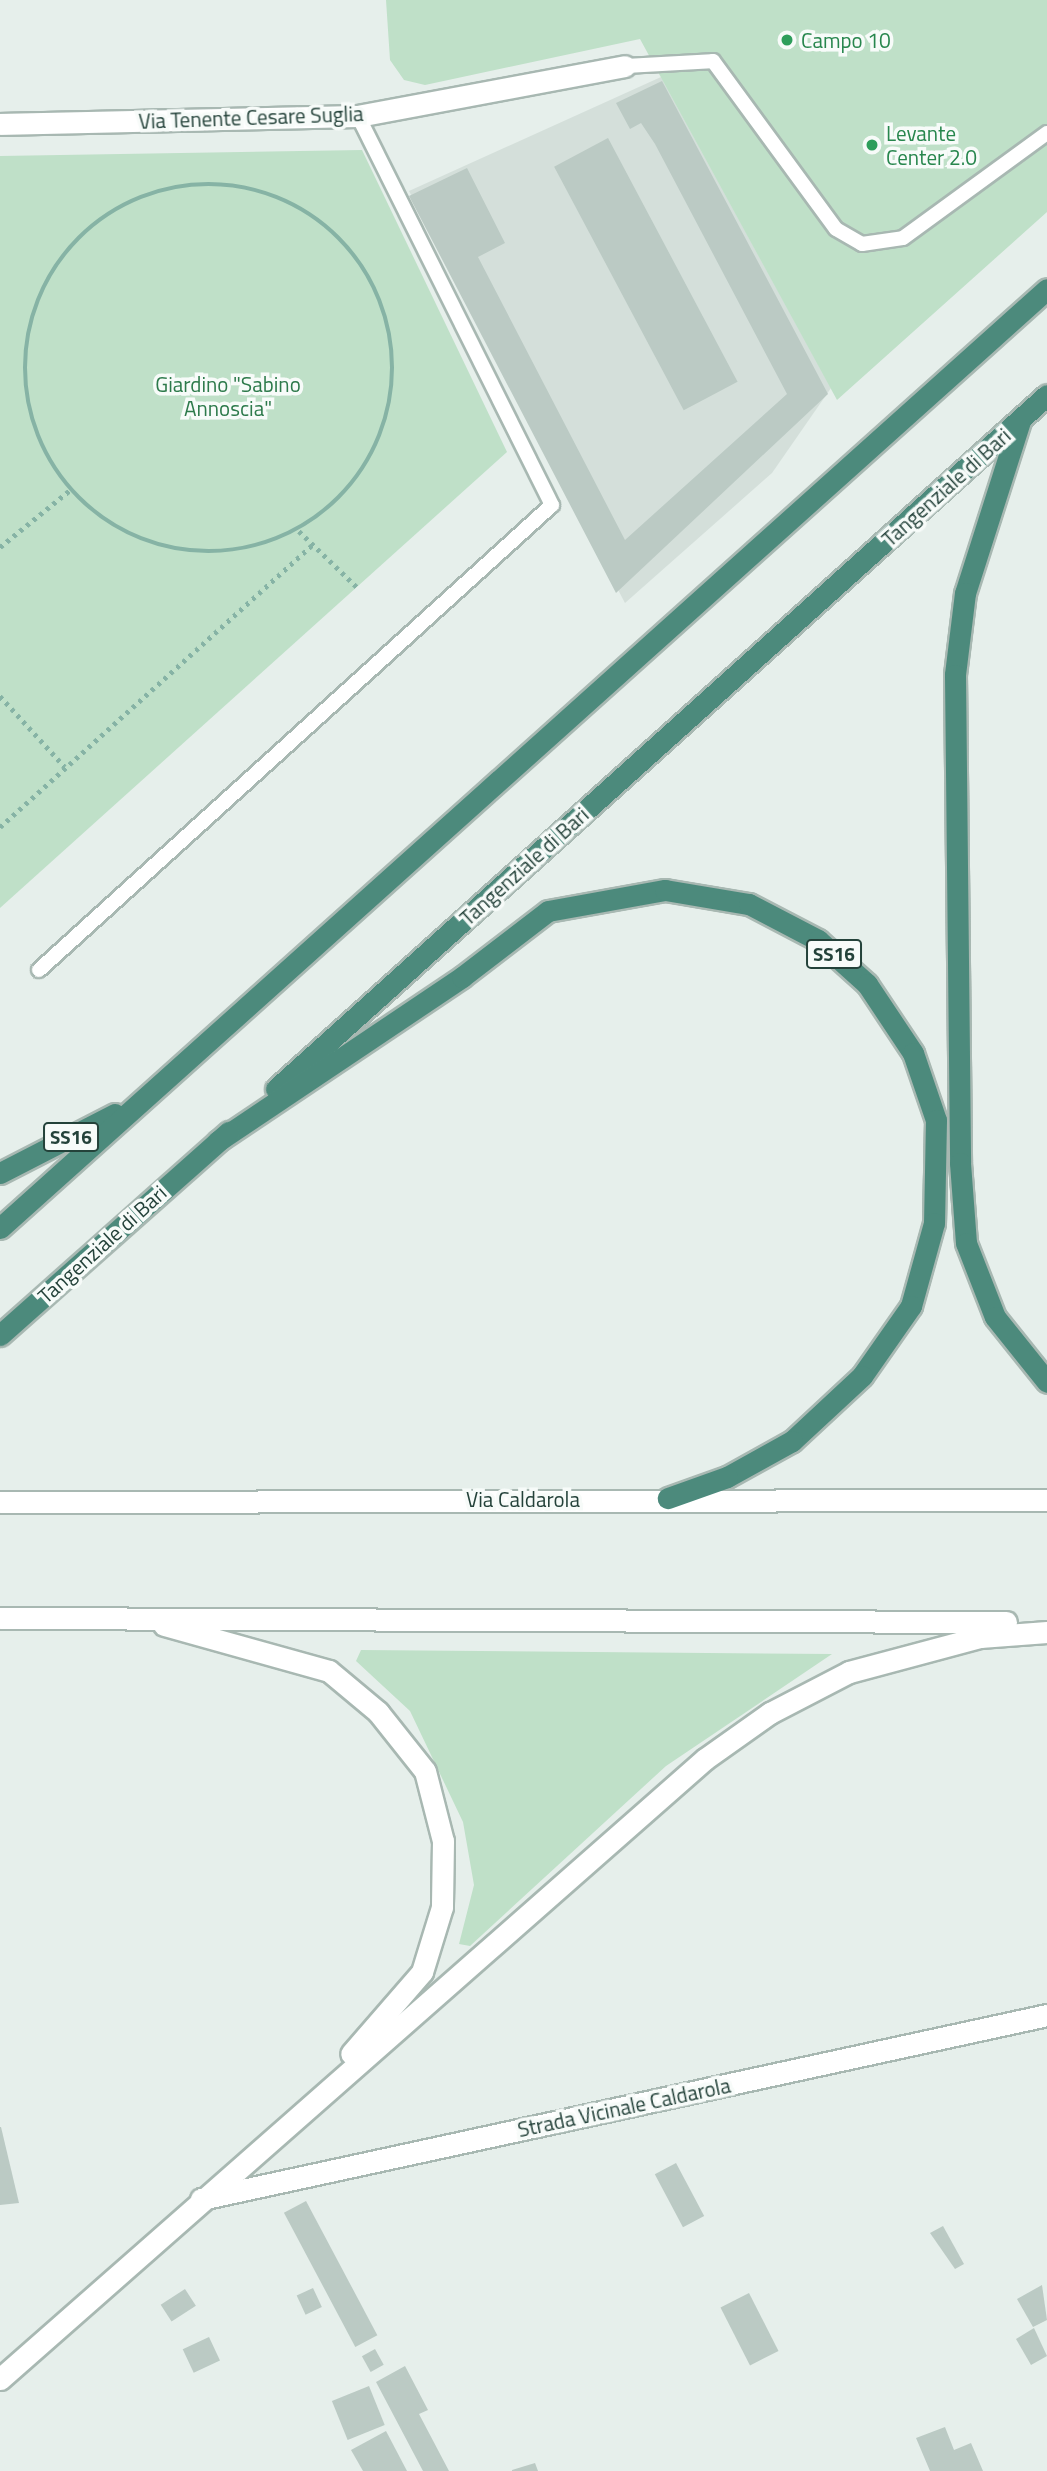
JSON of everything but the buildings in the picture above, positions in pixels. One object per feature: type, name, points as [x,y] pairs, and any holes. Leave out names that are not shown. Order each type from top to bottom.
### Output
[{"type":"highway","name":"SS16","points":[[0,1228],[1047,289]]},
{"type":"highway","name":"Tangenziale di Bari","points":[[0,1335],[1047,395]]},
{"type":"highway","points":[[1020,420],[965,593],[955,675],[960,1163],[966,1243],[995,1317],[1047,1382]]},
{"type":"highway","name":"SS16","points":[[218,1141],[461,977],[548,911],[665,890],[748,904],[818,940],[867,984],[913,1053],[936,1120],[934,1223],[911,1306],[862,1376],[792,1441],[727,1478],[668,1498]]},
{"type":"highway","name":"SS16","points":[[0,1173],[142,1100]]},
{"type":"street","name":"Via Tenente Cesare Suglia","points":[[0,124],[358,116],[624,66]]},
{"type":"street","name":"Via Caldarola","points":[[0,1502],[668,1498],[1047,1500]]},
{"type":"street","points":[[135,1617],[329,1671],[378,1712],[425,1771],[443,1841],[442,1907],[422,1972],[307,2105]]},
{"type":"street","points":[[0,1618],[1047,1623]]},
{"type":"street","points":[[0,2379],[307,2105],[705,1759],[770,1713],[849,1672],[916,1651],[1047,1632]]},
{"type":"street","name":"Strada Vicinale Caldarola","points":[[201,2199],[1047,2015]]},
{"type":"lane","points":[[624,66],[713,61],[836,229],[862,244],[903,238],[1047,133]]},
{"type":"lane","points":[[39,970],[552,505],[358,116]]},
{"type":"path","points":[[226,181],[300,204],[359,256],[395,342],[383,435],[352,488],[299,531],[209,554],[132,538],[69,491],[33,430],[22,357],[41,288],[84,229],[146,192],[226,181]]},
{"type":"path","points":[[0,547],[69,491]]},
{"type":"path","points":[[299,531],[357,587]]},
{"type":"path","points":[[0,827],[313,544]]},
{"type":"path","points":[[0,696],[66,767]]},
{"type":"shaded area","points":[[661,77],[831,388],[772,473],[625,603],[409,191]]},
{"type":"green space","name":"Levante Center 2.0","points":[[386,0],[1047,0],[1047,212],[837,400],[640,39],[425,85],[404,80],[390,60]]},
{"type":"green space","name":"Giardino \"Sabino Annoscia\"","points":[[362,150],[507,452],[0,908],[0,156]]},
{"type":"green space","points":[[361,1650],[832,1654],[666,1766],[470,1946],[459,1944],[474,1885],[463,1822],[410,1711],[356,1661]]},
{"type":"place","name":"Campo 10","points":[[787,40]]},
{"type":"place","name":"Levante Center 2.0","points":[[872,145]]}]
